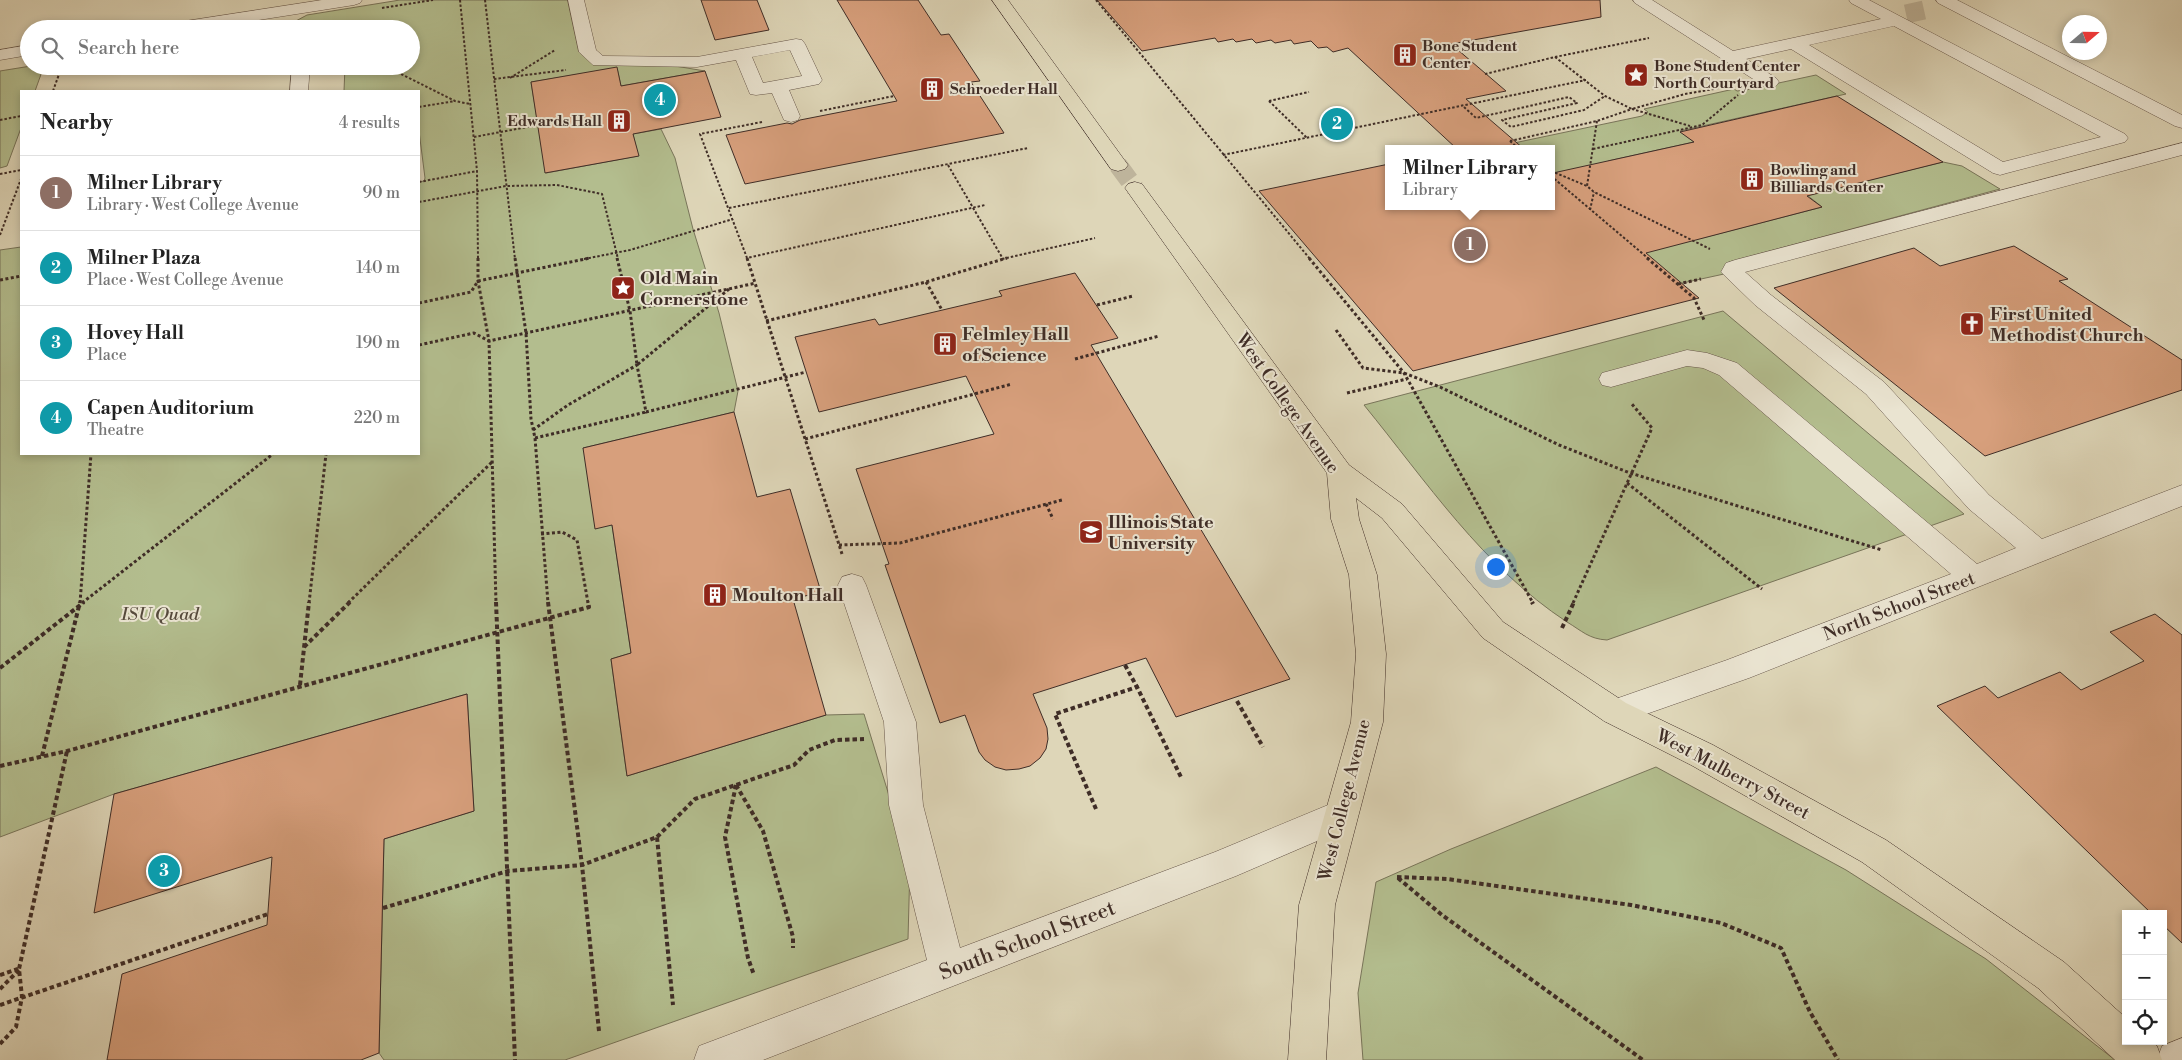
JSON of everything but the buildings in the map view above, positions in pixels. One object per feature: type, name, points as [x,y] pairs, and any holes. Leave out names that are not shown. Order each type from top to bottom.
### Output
[{"type":"main road","points":[[1000,0],[1118,165]]},
{"type":"main road","name":"West College Avenue","points":[[1135,188],[1340,472],[1345,519],[1362,575],[1371,654],[1366,722],[1317,905],[1307,1060]]},
{"type":"main road","name":"West Mulberry Street","points":[[1340,472],[1392,511],[1493,630],[1614,712],[1702,755],[1874,851],[2051,975],[2143,1060]]},
{"type":"street","points":[[221,20],[354,0]]},
{"type":"street","points":[[576,0],[588,52],[599,61],[697,62],[796,44],[813,80],[756,90],[742,54]]},
{"type":"street","points":[[1641,0],[1770,82]]},
{"type":"street","points":[[1857,0],[1935,11],[2182,122]]},
{"type":"street","points":[[197,20],[199,6]]},
{"type":"street","points":[[284,20],[285,10]]},
{"type":"street","points":[[1729,57],[1935,11],[2118,138],[2000,169],[1794,43]]},
{"type":"street","points":[[0,55],[20,52]]},
{"type":"street","points":[[299,90],[300,75]]},
{"type":"street","points":[[778,86],[791,116]]},
{"type":"street","points":[[2038,551],[1980,502],[1875,388],[1763,300],[1732,272],[1738,267],[2182,149]]},
{"type":"street","points":[[1611,379],[1688,358],[1707,361],[1728,368],[1974,576]]},
{"type":"street","name":"North School Street","points":[[1614,712],[1738,668],[2182,495]]},
{"type":"street","points":[[852,584],[900,722],[906,805],[948,970]]},
{"type":"street","name":"South School Street","points":[[713,1060],[1224,865],[1340,815]]},
{"type":"street","points":[[2176,1060],[2182,1057]]},
{"type":"path","points":[[460,0],[477,171],[478,281],[490,340],[497,632],[515,1060]]},
{"type":"path","points":[[485,0],[506,186],[526,333],[549,618],[582,865],[599,1031]]},
{"type":"path","points":[[1096,0],[1404,373],[1533,604]]},
{"type":"path","points":[[510,78],[512,75],[584,34]]},
{"type":"path","points":[[1486,74],[1554,57],[1650,38]]},
{"type":"path","points":[[1554,57],[1606,96],[1632,109],[1692,127]]},
{"type":"path","points":[[494,79],[577,68],[593,58]]},
{"type":"path","points":[[53,90],[59,75]]},
{"type":"path","points":[[403,75],[455,101],[470,104]]},
{"type":"path","points":[[1223,155],[1586,80]]},
{"type":"path","points":[[1514,145],[1510,141],[1597,121],[1685,94],[1733,86]]},
{"type":"path","points":[[1307,138],[1269,101],[1309,92]]},
{"type":"path","points":[[1593,149],[1702,125],[1742,92]]},
{"type":"path","points":[[852,584],[786,377],[765,321],[756,284],[700,134],[894,96]]},
{"type":"path","points":[[1463,106],[1476,118],[1570,97],[1577,103],[1502,120],[1511,126],[1584,110],[1606,96]]},
{"type":"path","points":[[420,107],[455,101]]},
{"type":"path","points":[[0,120],[20,116]]},
{"type":"path","points":[[1587,186],[1597,121]]},
{"type":"path","points":[[474,137],[538,125]]},
{"type":"path","points":[[729,208],[1028,148]]},
{"type":"path","points":[[948,165],[1003,259]]},
{"type":"path","points":[[0,174],[20,170]]},
{"type":"path","points":[[420,182],[477,171]]},
{"type":"path","points":[[1555,173],[1587,186],[1594,192],[1738,267]]},
{"type":"path","points":[[1555,179],[1694,298],[1704,320]]},
{"type":"path","points":[[0,235],[20,182]]},
{"type":"path","points":[[420,202],[506,186],[557,185],[602,194],[630,310],[636,365],[646,412]]},
{"type":"path","points":[[1590,210],[1594,192]]},
{"type":"path","points":[[747,258],[985,205]]},
{"type":"path","points":[[420,303],[471,292],[478,281],[616,252],[733,219]]},
{"type":"path","points":[[765,321],[926,282],[1003,259],[1094,238]]},
{"type":"path","points":[[0,280],[20,276]]},
{"type":"path","points":[[926,282],[942,310]]},
{"type":"path","points":[[420,345],[474,333],[490,340],[756,284]]},
{"type":"path","points":[[533,430],[568,405],[636,365],[729,289]]},
{"type":"path","points":[[1097,305],[1133,296]]},
{"type":"path","points":[[1336,330],[1363,368],[1404,373],[1440,387],[1559,445],[1630,473],[1882,550]]},
{"type":"path","points":[[1075,359],[1159,336]]},
{"type":"path","points":[[535,438],[806,372]]},
{"type":"path","points":[[1347,393],[1407,379]]},
{"type":"path","points":[[805,439],[1012,384]]},
{"type":"path","points":[[1562,628],[1630,473],[1652,428]]},
{"type":"path","points":[[42,756],[80,606],[92,455]]},
{"type":"path","points":[[0,668],[272,455]]},
{"type":"path","points":[[300,685],[326,455]]},
{"type":"path","points":[[304,647],[493,461]]},
{"type":"path","points":[[1627,483],[1762,588]]},
{"type":"path","points":[[839,544],[900,543],[1062,500]]},
{"type":"path","points":[[1046,504],[1053,519]]},
{"type":"path","points":[[0,766],[67,751],[300,685],[589,607],[577,540],[562,532],[542,534]]},
{"type":"path","points":[[1125,665],[1181,777]]},
{"type":"path","points":[[1096,809],[1055,714],[1137,687]]},
{"type":"path","points":[[1237,701],[1263,748]]},
{"type":"path","points":[[383,908],[508,871],[582,865],[657,837],[695,799],[794,765],[809,750],[835,740],[863,740],[901,734]]},
{"type":"path","points":[[0,1044],[16,1027],[22,996],[19,969],[67,751]]},
{"type":"path","points":[[736,784],[763,831],[793,937],[793,948]]},
{"type":"path","points":[[736,784],[725,837],[748,958],[754,976]]},
{"type":"path","points":[[657,837],[673,1005]]},
{"type":"path","points":[[1643,1060],[1442,915],[1397,878],[1447,879],[1631,905],[1721,923],[1772,944],[1780,948],[1810,1012],[1838,1060]]},
{"type":"path","points":[[0,1005],[268,914]]},
{"type":"path","points":[[0,975],[19,969]]},
{"type":"path","points":[[0,989],[19,969]]},
{"type":"green space","name":"ISU Quad","points":[[400,0],[568,0],[580,53],[593,61],[669,65],[705,71],[621,86],[617,68],[531,82],[546,173],[638,156],[633,134],[661,129],[675,158],[693,229],[719,313],[738,391],[734,412],[583,448],[612,525],[631,653],[611,659],[627,776],[826,715],[864,714],[910,864],[908,939],[565,1060],[384,1060],[379,1053],[384,839],[474,811],[467,694],[114,794],[0,837],[0,250],[20,247],[20,455],[420,455],[420,182],[424,181],[425,178],[420,139],[420,90],[344,90],[345,75],[420,75],[420,20],[298,20],[307,15]]},
{"type":"green space","points":[[20,68],[20,75],[41,75],[35,90],[20,90],[20,131],[7,166],[0,168],[0,71]]},
{"type":"green space","points":[[1816,75],[1846,94],[1680,131],[1694,142],[1608,161],[1702,238],[1822,207],[1807,195],[1943,162],[1962,166],[2000,189],[1729,262],[1724,274],[1678,284],[1555,179],[1555,145],[1516,145],[1514,143],[1642,116],[1648,112],[1644,109],[1734,89],[1737,91]]},
{"type":"green space","points":[[1723,311],[1964,514],[1607,640],[1595,638],[1567,622],[1537,600],[1482,549],[1433,493],[1364,405]]},
{"type":"green space","points":[[1656,767],[1846,870],[1986,959],[2115,1060],[1363,1060],[1358,993],[1376,882],[1451,849]]},
{"type":"tunnel","points":[[1906,14],[1924,10]]},
{"type":"tunnel","points":[[1118,165],[1135,188]]},
{"type":"place","name":"Bone Student Center","points":[[1405,55]]},
{"type":"place","name":"Bone Student Center North Courtyard","points":[[1636,75]]},
{"type":"place","name":"Schroeder Hall","points":[[932,89]]},
{"type":"place","name":"Capen Auditorium","points":[[660,100]]},
{"type":"place","name":"Edwards Hall","points":[[619,121]]},
{"type":"place","name":"Milner Plaza","points":[[1337,124]]},
{"type":"place","name":"Bowling and Billiards Center","points":[[1752,179]]},
{"type":"place","name":"Milner Library","points":[[1470,245]]},
{"type":"place","name":"Old Main Cornerstone","points":[[623,288]]},
{"type":"place","name":"First United Methodist Church","points":[[1972,324]]},
{"type":"place","name":"Felmley Hall of Science","points":[[945,344]]},
{"type":"place","name":"Illinois State University","points":[[1091,532]]},
{"type":"place","name":"Moulton Hall","points":[[715,595]]},
{"type":"place","name":"Hovey Hall","points":[[164,871]]}]
